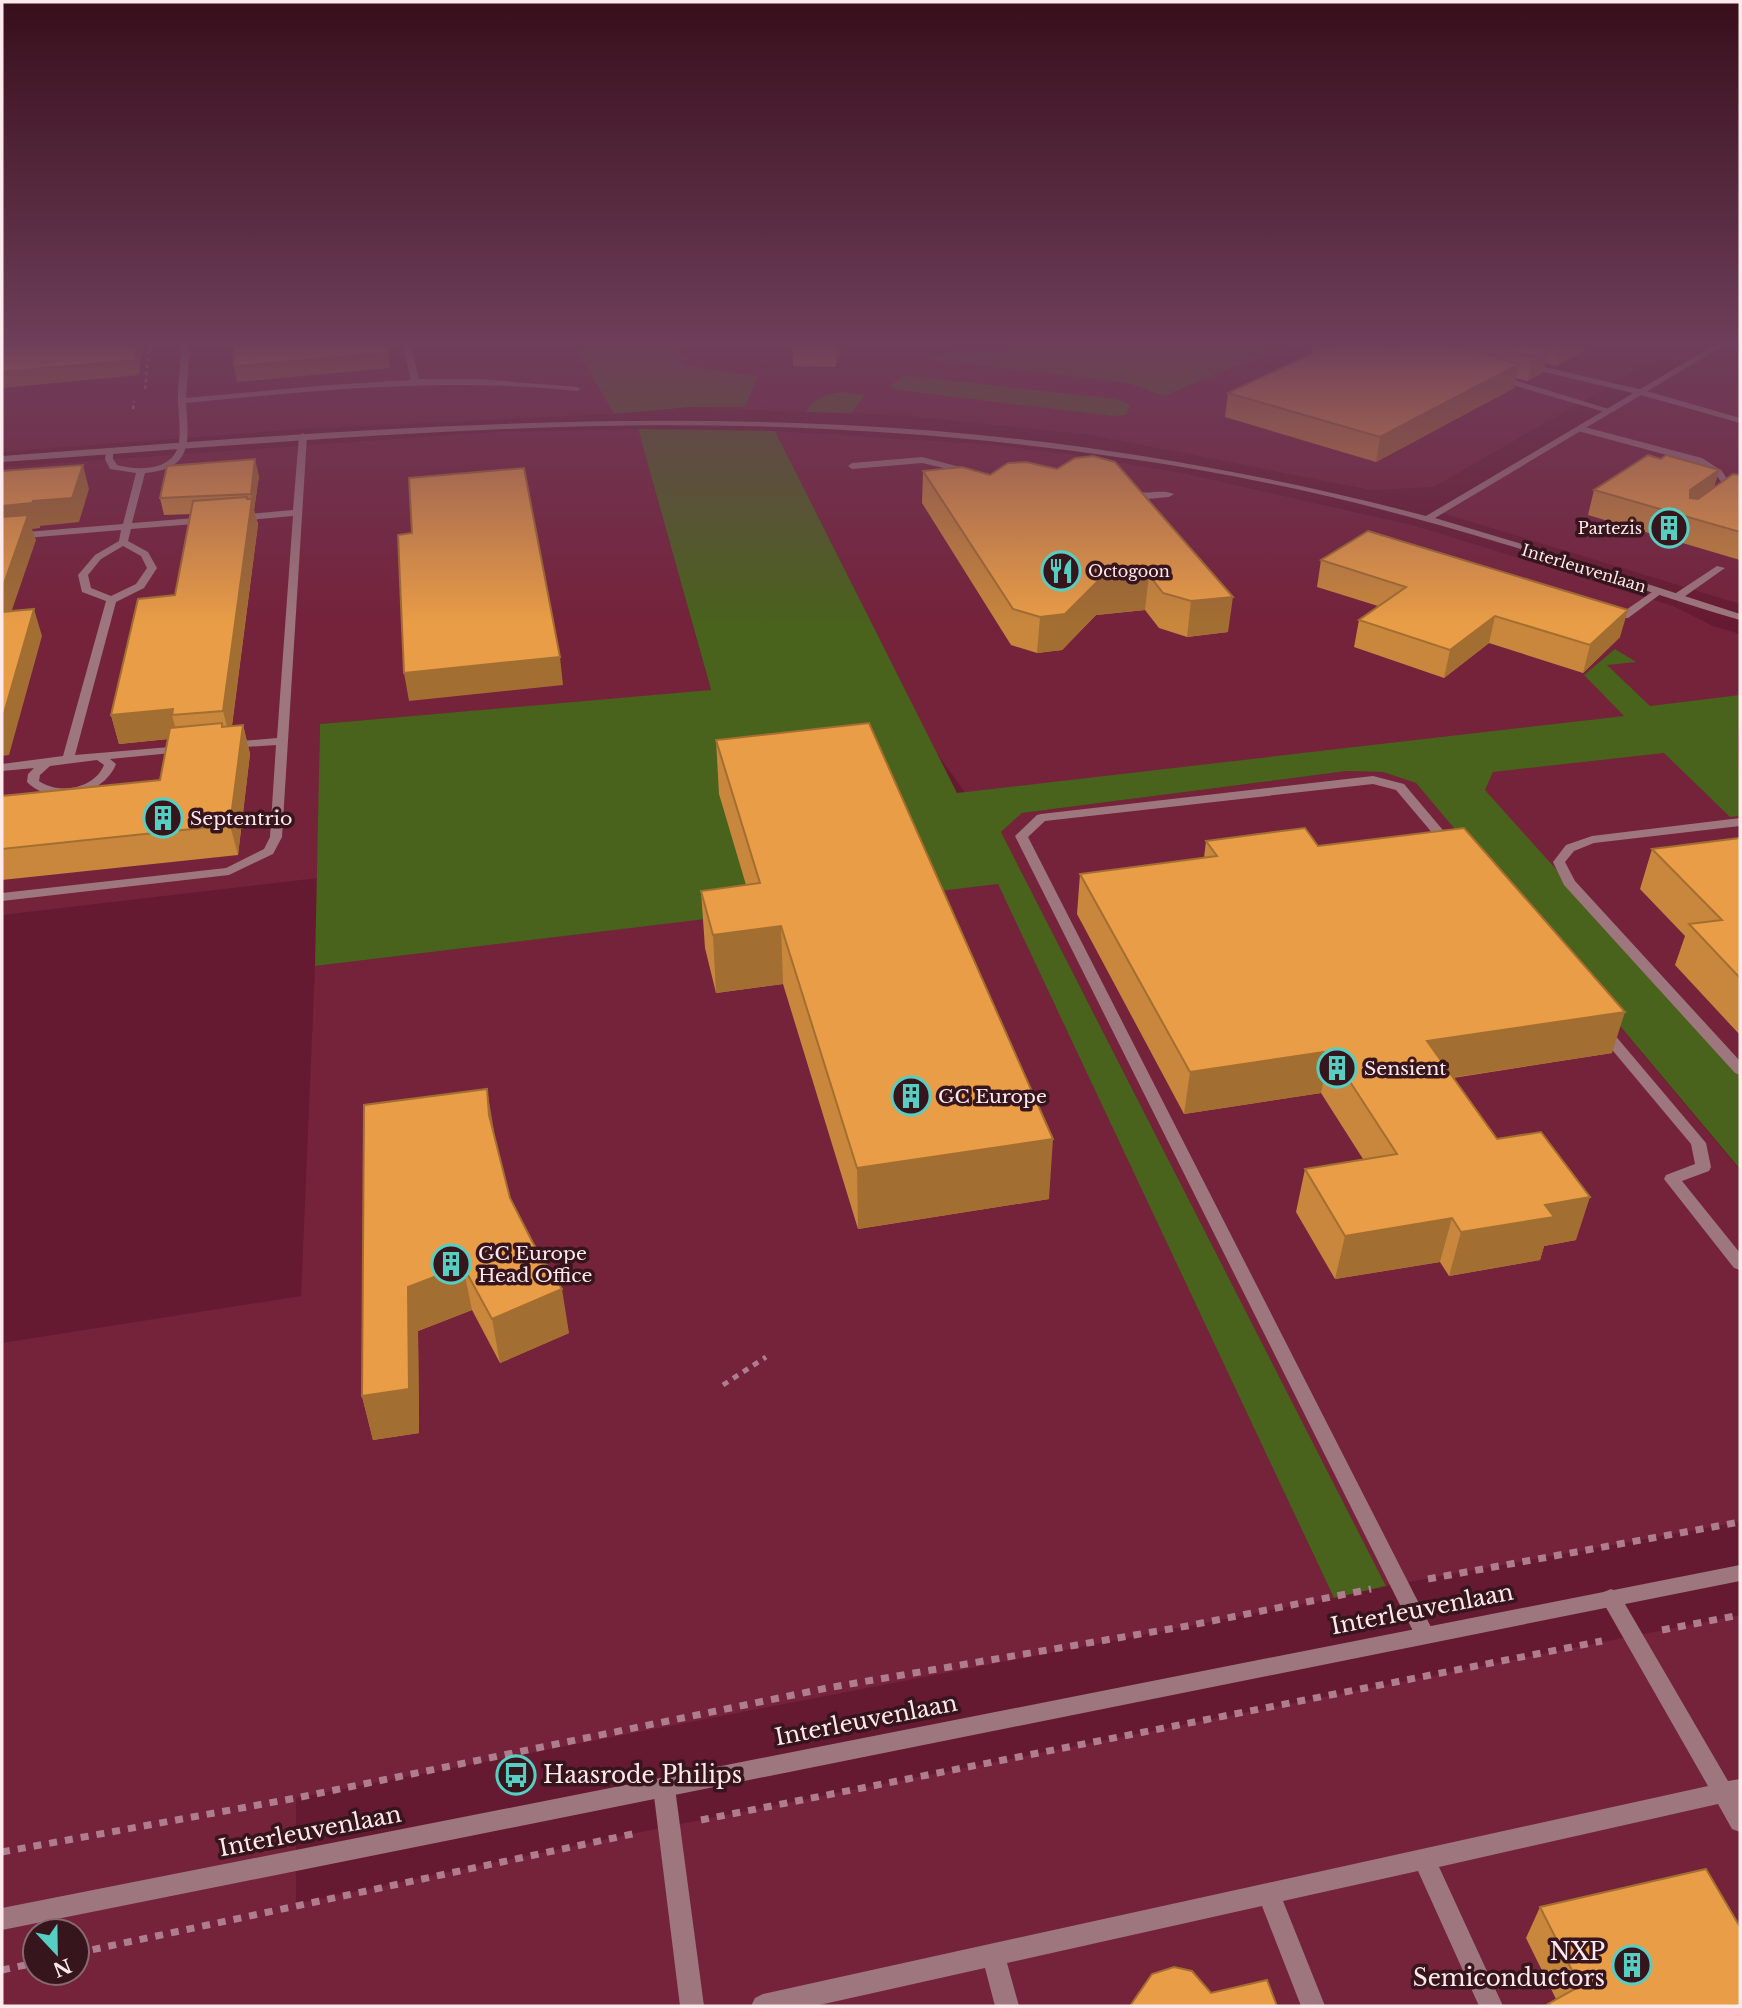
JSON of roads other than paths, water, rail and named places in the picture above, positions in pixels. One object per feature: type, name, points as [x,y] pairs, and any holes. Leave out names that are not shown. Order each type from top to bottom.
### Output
[{"type":"street","points":[[110,450],[109,459],[113,467],[141,470],[173,461],[180,453],[182,437]]},
{"type":"street","name":"Interleuvenlaan","points":[[2,459],[293,437]]},
{"type":"street","points":[[2,897],[229,871],[269,851],[276,837],[303,437]]},
{"type":"street","name":"Interleuvenlaan","points":[[949,437],[1138,458],[1263,482],[1427,519],[1740,617]]},
{"type":"street","points":[[1427,519],[1568,437]]},
{"type":"street","points":[[1610,437],[1699,460],[1715,468],[1727,485],[1725,492],[1712,502]]},
{"type":"street","points":[[852,466],[922,460],[983,474]]},
{"type":"street","points":[[123,542],[145,554],[152,568],[140,586],[111,600],[86,590],[83,575],[98,557],[123,542],[141,470]]},
{"type":"street","points":[[1115,486],[1127,489],[1136,497],[1169,494]]},
{"type":"street","points":[[231,518],[296,513]]},
{"type":"street","points":[[2,537],[218,519]]},
{"type":"street","points":[[1677,597],[1720,568]]},
{"type":"street","points":[[1623,616],[1658,591]]},
{"type":"street","points":[[68,759],[111,600]]},
{"type":"street","points":[[217,746],[282,741]]},
{"type":"street","points":[[2,768],[68,759],[191,749]]},
{"type":"street","points":[[46,763],[34,774],[33,782],[38,787],[55,792],[78,789],[99,781],[109,771],[110,764],[100,757]]},
{"type":"street","points":[[1425,1635],[1021,836],[1041,818],[1373,779],[1400,787],[1462,860]]},
{"type":"street","points":[[1740,822],[1592,840],[1570,848],[1559,862],[1569,881],[1740,1070]]},
{"type":"street","points":[[1593,1017],[1698,1143],[1703,1167],[1672,1179],[1740,1264]]},
{"type":"street","name":"Interleuvenlaan","points":[[2,1919],[1740,1573]]},
{"type":"street","points":[[1611,1598],[1631,1636],[1732,1791],[1740,1822]]},
{"type":"street","points":[[664,1788],[692,2006]]},
{"type":"street","points":[[763,2006],[1732,1791]]},
{"type":"street","points":[[1424,1860],[1491,2006]]},
{"type":"street","points":[[1269,1894],[1313,2006]]},
{"type":"street","points":[[993,1955],[1007,2006]]},
{"type":"place","name":"Partezis","points":[[1669,528]]},
{"type":"place","name":"Octogoon","points":[[1061,571]]},
{"type":"place","name":"Septentrio","points":[[163,818]]},
{"type":"place","name":"Sensient","points":[[1337,1068]]},
{"type":"place","name":"GC Europe","points":[[911,1096]]},
{"type":"place","name":"GC Europe Head Office","points":[[451,1264]]},
{"type":"place","name":"Haasrode Philips","points":[[516,1775]]},
{"type":"place","name":"NXP Semiconductors","points":[[1632,1965]]}]
